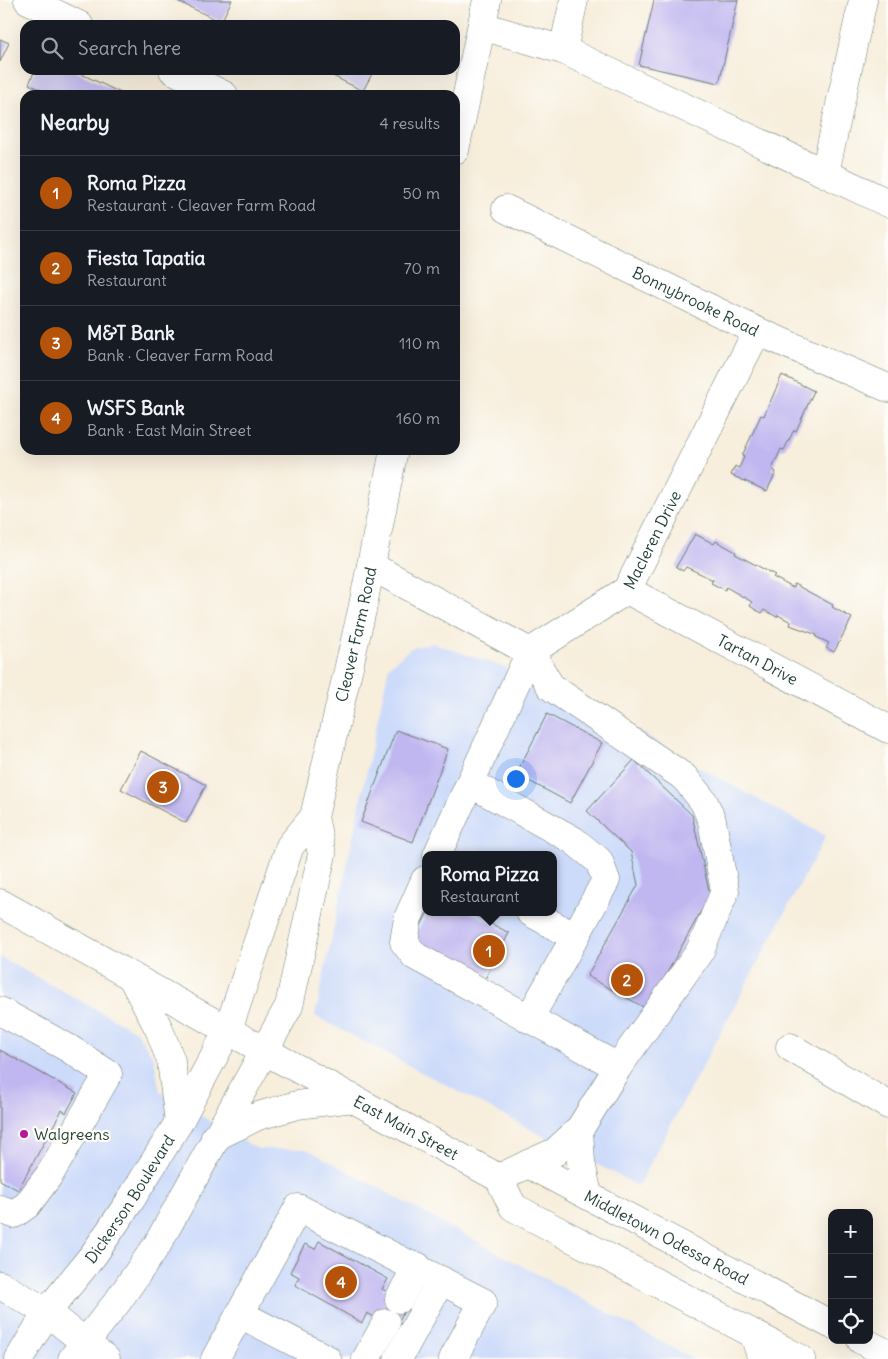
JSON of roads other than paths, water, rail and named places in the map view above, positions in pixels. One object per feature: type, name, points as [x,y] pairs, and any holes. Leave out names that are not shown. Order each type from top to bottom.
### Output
[{"type":"street","points":[[28,0],[69,20]]},
{"type":"street","points":[[460,127],[487,0]]},
{"type":"street","points":[[563,50],[574,0]]},
{"type":"street","points":[[825,173],[864,0]]},
{"type":"street","points":[[482,26],[563,50],[888,203]]},
{"type":"street","points":[[183,75],[214,90]]},
{"type":"street","name":"Bonnybrooke Road","points":[[506,209],[757,331],[888,388]]},
{"type":"street","name":"Macleren Drive","points":[[530,652],[627,590],[757,331]]},
{"type":"street","name":"Cleaver Farm Road","points":[[265,1051],[288,1006],[322,854],[314,817],[371,566],[393,455]]},
{"type":"street","points":[[371,566],[530,652],[551,687],[684,778],[704,802],[712,821],[725,891],[700,951],[618,1067],[579,1130],[555,1152],[500,1178],[512,1207],[758,1347],[801,1359]]},
{"type":"street","name":"Tartan Drive","points":[[627,590],[888,729]]},
{"type":"street","points":[[439,851],[530,652]]},
{"type":"street","points":[[470,783],[573,840],[599,861],[606,880],[529,1019]]},
{"type":"street","name":"Cleaver Farm Road","points":[[228,1030],[290,846],[314,817]]},
{"type":"street","points":[[422,887],[408,918],[404,942],[415,956],[618,1067]]},
{"type":"street","name":"East Main Street","points":[[0,903],[265,1051],[500,1178]]},
{"type":"street","points":[[537,916],[575,937]]},
{"type":"street","points":[[131,976],[159,1029],[171,1061],[179,1122]]},
{"type":"street","points":[[0,1012],[68,1048],[108,1074],[50,1174],[27,1205],[14,1214],[0,1209]]},
{"type":"street","name":"Dickerson Boulevard","points":[[19,1359],[47,1312],[94,1254],[130,1201],[179,1122],[228,1030]]},
{"type":"street","points":[[790,1048],[888,1105]]},
{"type":"street","points":[[78,1350],[118,1302],[157,1245],[215,1137],[265,1051]]},
{"type":"street","points":[[215,1137],[258,1116],[297,1105],[353,1098]]},
{"type":"street","points":[[579,1130],[581,1162],[588,1195]]},
{"type":"street","name":"Middletown Odessa Road","points":[[528,1164],[828,1323]]},
{"type":"street","points":[[215,1359],[298,1208],[417,1266],[483,1302],[453,1359]]},
{"type":"street","points":[[399,1299],[417,1266]]},
{"type":"street","points":[[398,1359],[442,1280]]},
{"type":"street","points":[[0,1285],[47,1312],[78,1350],[106,1359]]},
{"type":"street","points":[[240,1314],[327,1359]]},
{"type":"street","points":[[366,1359],[386,1323]]},
{"type":"street","points":[[869,1344],[888,1354]]},
{"type":"place","name":"M&T Bank","points":[[163,787]]},
{"type":"place","name":"Roma Pizza","points":[[489,951]]},
{"type":"place","name":"Fiesta Tapatia","points":[[627,980]]},
{"type":"place","name":"Walgreens","points":[[24,1134]]},
{"type":"place","name":"WSFS Bank","points":[[341,1282]]}]
